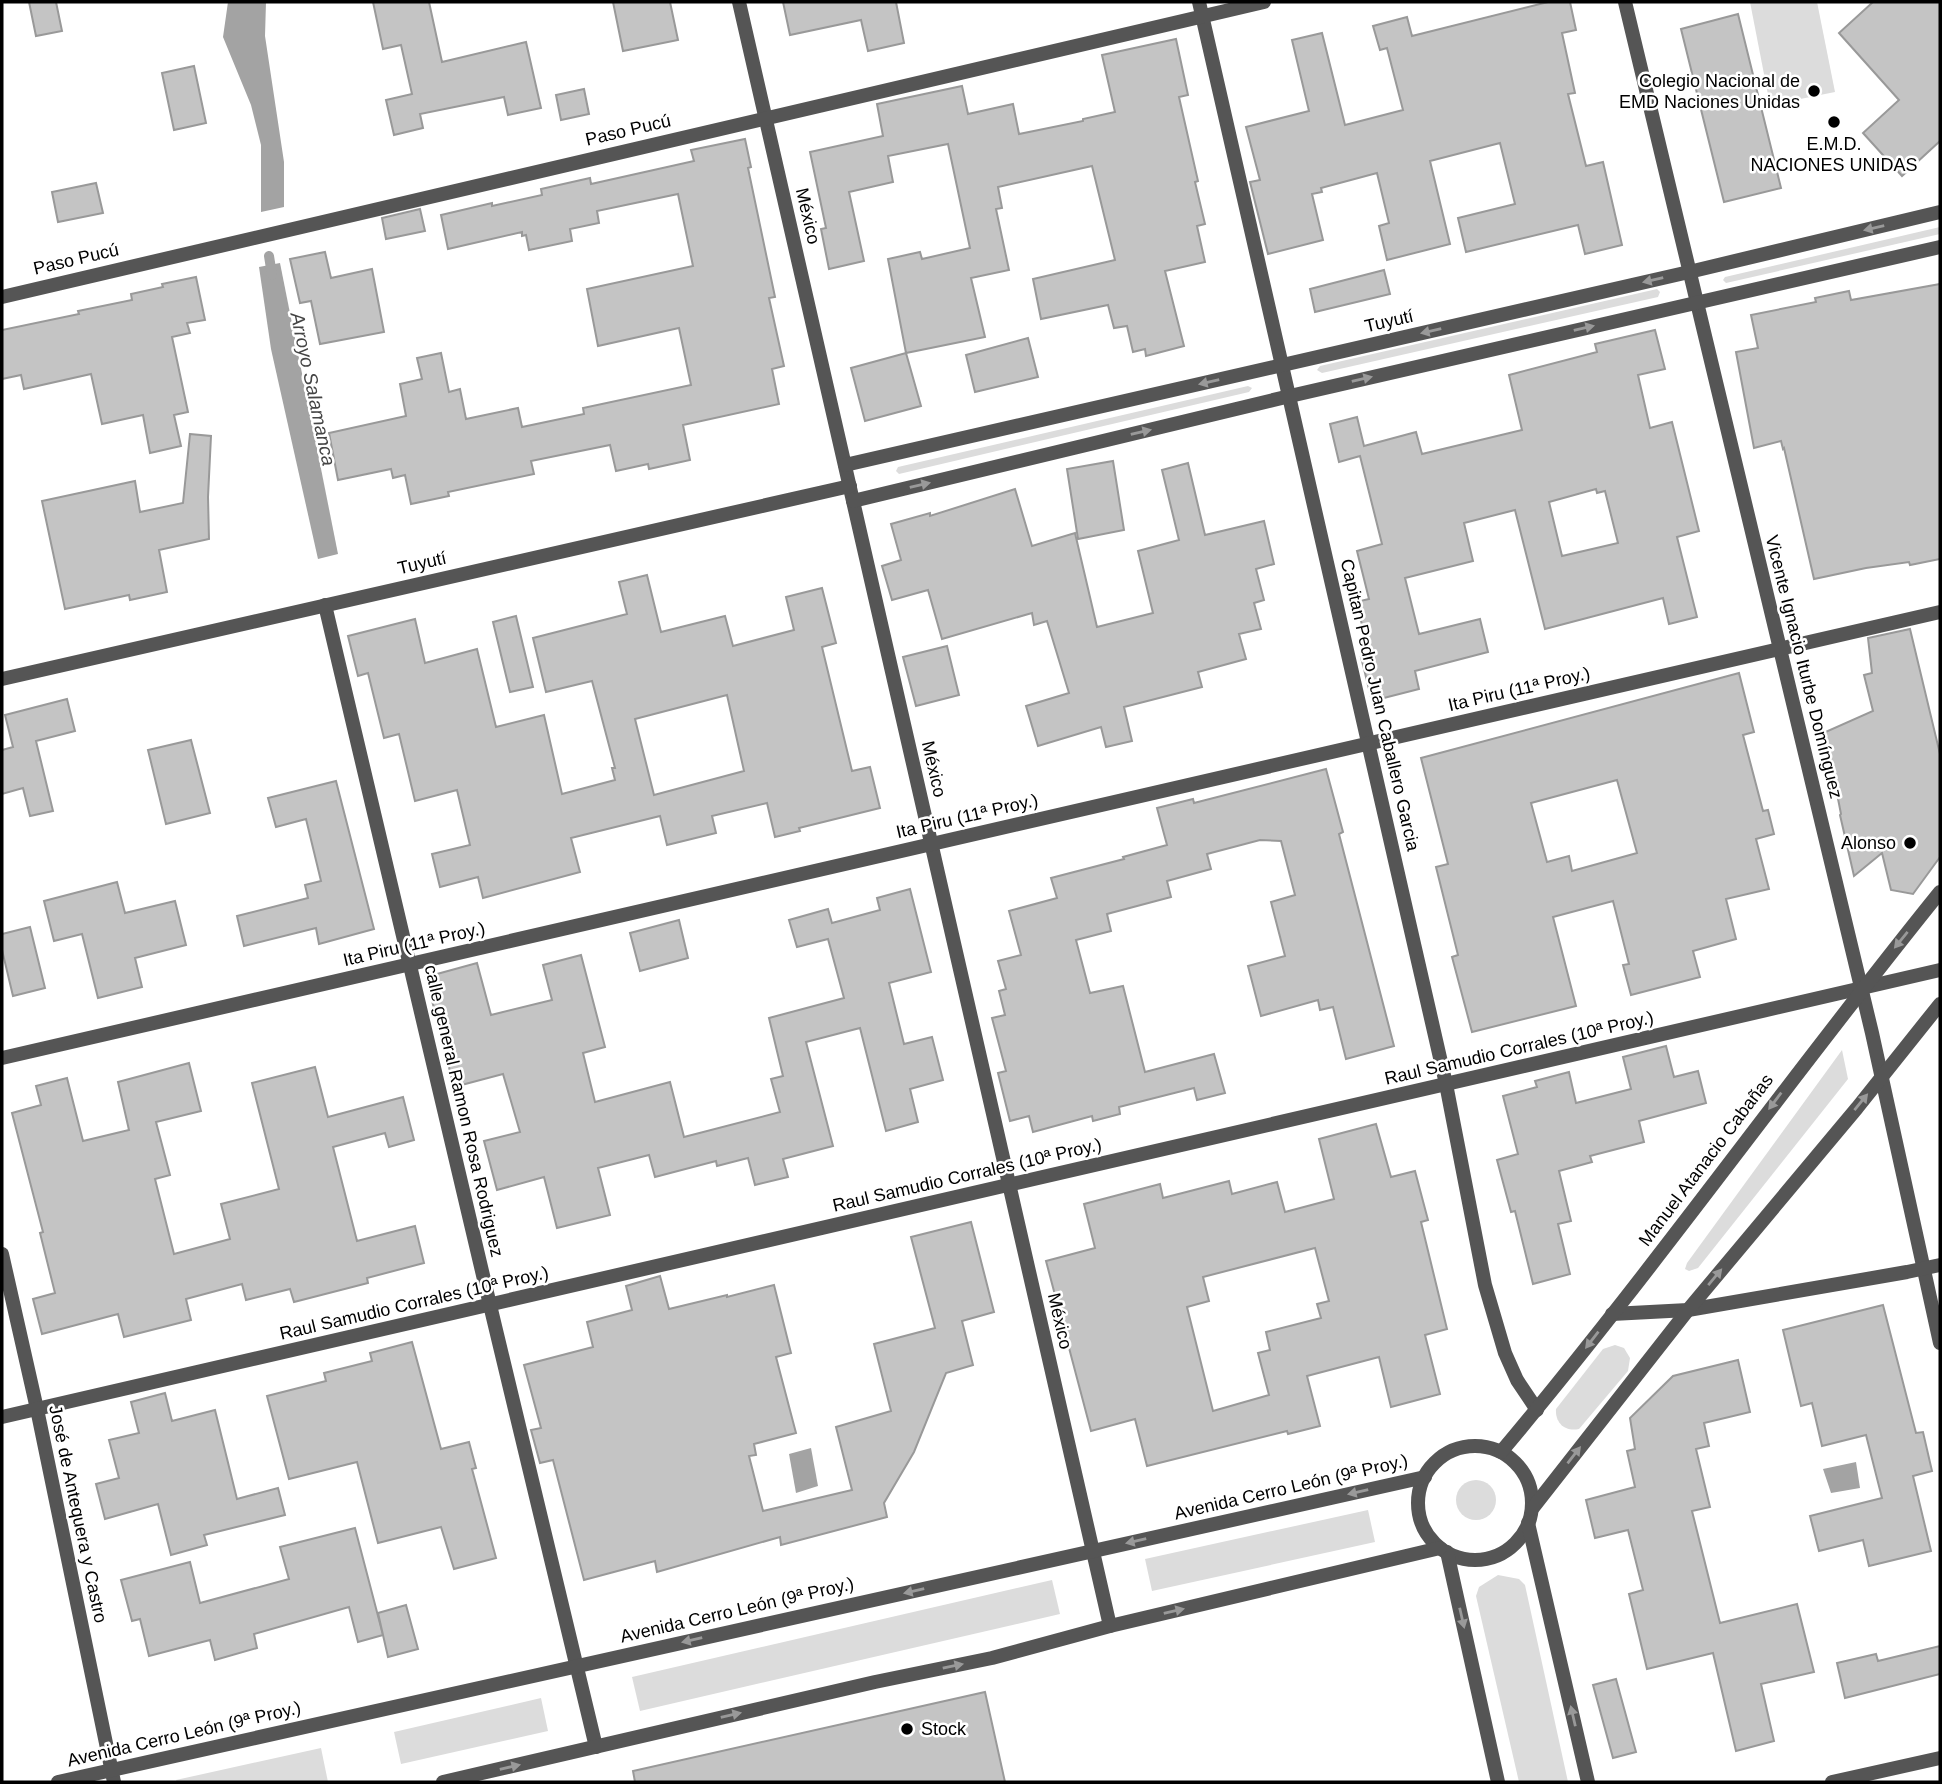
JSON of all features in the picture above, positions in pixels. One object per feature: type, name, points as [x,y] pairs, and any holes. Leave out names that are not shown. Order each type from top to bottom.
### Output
[{"type":"street","name":"México","points":[[739,2],[1110,1626]]},
{"type":"street","name":"Paso Pucú","points":[[2,297],[766,118],[1201,9],[1264,2]]},
{"type":"street","name":"Vicente Ignacio Iturbe Domínguez","points":[[1625,2],[1862,988],[1940,1343]]},
{"type":"street","name":"Capitan Pedro Juan Caballero Garcia","points":[[1201,9],[1446,1084],[1488,1298],[1505,1353],[1517,1380],[1537,1410]]},
{"type":"street","name":"Tuyutí","points":[[845,465],[1940,212]]},
{"type":"street","points":[[853,501],[1290,396],[1940,247]]},
{"type":"street","name":"Tuyutí","points":[[2,679],[850,486]]},
{"type":"street","name":"calle general Ramon Rosa Rodriguez","points":[[325,605],[596,1747]]},
{"type":"street","name":"Ita Piru (11ª Proy.)","points":[[2,1058],[1940,612]]},
{"type":"street","name":"Manuel Atanacio Cabañas","points":[[1501,1452],[1537,1410],[1862,988],[1940,892]]},
{"type":"street","name":"Raul Samudio Corrales (10ª Proy.)","points":[[2,1417],[1940,970]]},
{"type":"street","points":[[1588,1782],[1530,1516],[1531,1492],[1525,1476],[1515,1462],[1501,1452],[1478,1446],[1451,1451],[1436,1462],[1425,1477],[1418,1502],[1420,1516],[1431,1539],[1444,1550],[1465,1559],[1491,1558],[1514,1545],[1522,1535],[1530,1516],[1688,1310],[1940,1004]]},
{"type":"street","name":"José de Antequera y Castro","points":[[2,1254],[113,1776]]},
{"type":"street","points":[[1612,1314],[1688,1310],[1940,1265]]},
{"type":"street","name":"Avenida Cerro León (9ª Proy.)","points":[[58,1782],[113,1776],[577,1666],[1425,1477]]},
{"type":"street","points":[[443,1782],[875,1682],[992,1658],[1110,1626],[1444,1550]]},
{"type":"street","points":[[1444,1550],[1498,1782]]},
{"type":"street","points":[[1832,1782],[1940,1758]]},
{"type":"shaded area","points":[[228,2],[266,2],[265,36],[284,162],[284,207],[261,212],[261,145],[251,105],[223,37]]},
{"type":"shaded area","points":[[1750,2],[1817,2],[1835,92],[1770,105]]},
{"type":"shaded area","points":[[1940,227],[1940,234],[1726,283],[1723,280],[1725,277]]},
{"type":"shaded area","points":[[280,263],[338,554],[318,559],[271,349],[259,267]]},
{"type":"shaded area","points":[[1657,289],[1660,292],[1658,297],[1322,373],[1317,370],[1320,366]]},
{"type":"shaded area","points":[[1248,386],[1252,388],[1249,392],[899,474],[896,471],[898,467]]},
{"type":"shaded area","points":[[1842,1050],[1848,1079],[1698,1268],[1689,1271],[1685,1269],[1687,1263]]},
{"type":"shaded area","points":[[1615,1345],[1624,1348],[1630,1358],[1628,1371],[1579,1429],[1565,1428],[1557,1418],[1556,1409],[1603,1349]]},
{"type":"shaded area","points":[[811,1448],[818,1486],[796,1493],[789,1454]]},
{"type":"shaded area","points":[[1856,1462],[1860,1488],[1831,1493],[1823,1469]]},
{"type":"shaded area","points":[[1476,1480],[1490,1486],[1496,1500],[1490,1514],[1476,1520],[1462,1514],[1456,1500],[1462,1486]]},
{"type":"shaded area","points":[[1368,1510],[1375,1542],[1152,1591],[1145,1559]]},
{"type":"shaded area","points":[[1498,1575],[1519,1579],[1525,1585],[1568,1782],[1519,1782],[1476,1596],[1479,1587]]},
{"type":"shaded area","points":[[1052,1580],[1060,1614],[640,1711],[632,1677]]},
{"type":"shaded area","points":[[541,1698],[548,1731],[401,1764],[394,1732]]},
{"type":"shaded area","points":[[321,1748],[328,1782],[176,1780]]},
{"type":"building","points":[[29,2],[56,2],[62,31],[36,36]]},
{"type":"building","points":[[373,2],[429,2],[442,62],[526,42],[541,108],[508,115],[504,97],[420,114],[423,128],[394,135],[386,100],[412,94],[401,45],[383,49]]},
{"type":"building","points":[[613,2],[670,2],[678,40],[623,51]]},
{"type":"building","points":[[783,2],[896,2],[904,43],[868,51],[861,20],[790,35]]},
{"type":"building","points":[[1548,2],[1570,2],[1576,30],[1562,33],[1575,93],[1568,94],[1586,166],[1603,162],[1622,245],[1585,254],[1578,225],[1466,252],[1458,218],[1515,204],[1500,143],[1430,161],[1450,244],[1387,260],[1379,226],[1389,223],[1377,173],[1321,188],[1322,192],[1312,194],[1323,240],[1268,254],[1250,182],[1260,180],[1246,127],[1309,111],[1292,40],[1322,33],[1345,125],[1403,110],[1387,48],[1380,50],[1373,26],[1407,17],[1412,36]]},
{"type":"building","points":[[1873,2],[1940,2],[1940,141],[1902,176],[1863,133],[1899,100],[1839,33]]},
{"type":"building","points":[[1738,14],[1781,188],[1724,202],[1681,29]]},
{"type":"building","points":[[1176,39],[1188,95],[1179,97],[1205,224],[1197,226],[1205,262],[1165,271],[1184,346],[1146,356],[1145,349],[1133,352],[1127,326],[1114,328],[1108,305],[1041,319],[1033,279],[1115,260],[1092,166],[998,187],[1002,208],[996,209],[1009,270],[971,278],[985,337],[906,353],[888,259],[920,252],[922,259],[970,248],[948,144],[888,156],[893,182],[849,192],[864,261],[829,269],[821,229],[826,228],[810,152],[883,136],[877,104],[962,86],[968,114],[1013,104],[1019,134],[1083,121],[1115,112],[1102,55]]},
{"type":"building","points":[[194,66],[206,123],[174,130],[162,73]]},
{"type":"building","points":[[584,89],[589,114],[561,120],[556,95]]},
{"type":"building","points":[[745,139],[751,167],[748,168],[775,297],[769,298],[784,366],[772,369],[779,404],[683,425],[690,460],[649,469],[648,464],[616,471],[610,445],[531,461],[534,474],[448,492],[449,496],[411,504],[405,475],[393,478],[391,469],[338,480],[329,433],[406,416],[400,384],[422,379],[417,358],[441,353],[449,392],[460,389],[466,419],[518,408],[522,427],[584,414],[583,408],[691,385],[679,328],[598,346],[587,289],[693,266],[678,194],[597,211],[599,223],[570,229],[572,241],[529,250],[526,235],[522,236],[522,232],[448,249],[441,215],[542,195],[541,189],[590,178],[591,184],[694,161],[691,150]]},
{"type":"building","points":[[96,183],[103,213],[58,222],[52,192]]},
{"type":"building","points":[[420,209],[425,231],[386,239],[382,218]]},
{"type":"building","points":[[325,252],[331,278],[372,269],[384,332],[320,344],[311,301],[300,303],[290,259]]},
{"type":"building","points":[[1384,270],[1390,294],[1315,312],[1310,289]]},
{"type":"building","points":[[196,277],[205,320],[187,323],[190,333],[172,337],[188,412],[174,415],[181,446],[150,453],[143,415],[102,424],[91,374],[24,389],[21,375],[2,379],[2,330],[132,300],[131,294]]},
{"type":"building","points":[[1940,284],[1940,559],[1910,565],[1909,562],[1866,568],[1814,579],[1781,441],[1754,448],[1736,352],[1758,348],[1751,315],[1816,302],[1815,298],[1849,291],[1851,300]]},
{"type":"building","points":[[1655,330],[1665,369],[1638,375],[1650,428],[1672,422],[1699,531],[1677,537],[1697,617],[1669,624],[1663,598],[1545,629],[1515,510],[1464,523],[1473,561],[1405,578],[1419,634],[1480,619],[1488,652],[1415,671],[1419,689],[1372,701],[1361,657],[1370,655],[1356,602],[1369,599],[1357,551],[1382,544],[1360,456],[1339,462],[1330,424],[1357,417],[1364,446],[1416,432],[1422,454],[1522,430],[1509,375],[1597,352],[1595,344]],"holes":[[[1596,489],[1597,493],[1605,491],[1618,543],[1562,556],[1549,502]]]},
{"type":"building","points":[[1028,338],[1038,377],[975,392],[966,355]]},
{"type":"building","points":[[906,353],[921,406],[865,421],[851,368]]},
{"type":"building","points":[[190,434],[211,436],[209,539],[159,550],[167,592],[130,600],[129,595],[65,609],[42,501],[135,481],[140,512],[183,503]]},
{"type":"building","points":[[1113,461],[1124,530],[1078,539],[1067,469]]},
{"type":"building","points":[[1188,463],[1205,535],[1264,521],[1274,564],[1256,569],[1264,600],[1254,603],[1261,629],[1239,634],[1246,659],[1198,672],[1202,687],[1124,707],[1132,741],[1106,747],[1101,727],[1038,746],[1026,706],[1069,693],[1047,621],[1034,625],[1032,613],[942,639],[928,590],[892,600],[882,566],[901,560],[891,524],[930,513],[930,516],[1015,489],[1032,546],[1075,533],[1097,627],[1153,613],[1138,551],[1179,540],[1162,470]]},
{"type":"building","points":[[647,575],[661,632],[725,616],[733,646],[794,630],[786,597],[822,588],[836,643],[822,647],[852,771],[870,767],[880,808],[799,828],[800,831],[775,837],[767,803],[712,816],[716,833],[667,845],[660,816],[571,838],[580,872],[483,898],[478,877],[440,887],[432,854],[470,845],[457,790],[415,801],[399,734],[384,738],[368,673],[358,676],[348,636],[415,619],[425,663],[477,649],[496,727],[544,715],[562,794],[615,780],[612,768],[615,768],[592,681],[546,692],[533,638],[627,614],[619,582]],"holes":[[[727,695],[744,771],[654,795],[635,719]]]},
{"type":"building","points":[[516,616],[533,687],[510,692],[493,622]]},
{"type":"building","points":[[1910,629],[1940,754],[1940,857],[1913,894],[1891,890],[1882,853],[1854,876],[1829,753],[1821,734],[1873,711],[1864,675],[1872,673],[1868,638]]},
{"type":"building","points":[[947,646],[959,695],[916,706],[903,657]]},
{"type":"building","points":[[1739,673],[1754,732],[1743,735],[1763,811],[1768,810],[1774,834],[1756,839],[1769,889],[1726,899],[1736,939],[1693,951],[1700,977],[1631,995],[1623,965],[1629,964],[1613,901],[1553,917],[1576,1006],[1472,1032],[1452,957],[1458,955],[1436,867],[1448,864],[1421,758]],"holes":[[[1617,780],[1637,853],[1572,871],[1569,856],[1547,862],[1531,803]]]},
{"type":"building","points":[[67,699],[75,731],[36,741],[53,811],[30,816],[23,788],[2,794],[2,750],[13,747],[5,715]]},
{"type":"building","points":[[191,740],[210,813],[166,824],[148,750]]},
{"type":"building","points":[[1326,769],[1343,832],[1339,834],[1394,1046],[1346,1059],[1333,1007],[1320,1010],[1318,1000],[1261,1016],[1248,966],[1285,956],[1271,902],[1295,895],[1281,841],[1260,840],[1207,854],[1211,869],[1167,881],[1171,897],[1107,914],[1111,931],[1076,940],[1090,993],[1123,986],[1145,1072],[1214,1054],[1225,1093],[1197,1100],[1194,1088],[1119,1107],[1120,1114],[1093,1121],[1092,1116],[1033,1132],[1029,1116],[1010,1121],[998,1073],[1006,1071],[992,1018],[1005,1015],[999,991],[1006,989],[998,961],[1021,955],[1009,911],[1057,898],[1051,878],[1167,845],[1157,808],[1193,799],[1194,803]]},
{"type":"building","points":[[336,781],[374,929],[319,944],[316,928],[244,946],[237,916],[308,898],[305,885],[321,881],[306,819],[276,827],[268,798]]},
{"type":"building","points":[[117,882],[125,913],[175,901],[186,945],[135,958],[142,987],[98,998],[82,934],[54,941],[44,901]]},
{"type":"building","points":[[910,889],[931,972],[889,983],[904,1044],[932,1037],[943,1080],[910,1089],[918,1122],[886,1131],[860,1028],[806,1042],[833,1146],[783,1159],[788,1177],[755,1185],[748,1158],[717,1166],[716,1161],[655,1177],[649,1155],[598,1168],[610,1215],[557,1228],[544,1177],[497,1190],[484,1141],[520,1132],[503,1074],[454,1087],[426,977],[477,963],[491,1015],[552,1000],[543,965],[581,955],[605,1047],[583,1053],[595,1102],[670,1082],[684,1137],[780,1112],[771,1079],[783,1076],[769,1018],[844,998],[828,939],[797,947],[789,920],[828,909],[832,923],[880,910],[877,898]]},
{"type":"building","points":[[679,920],[688,958],[640,971],[630,933]]},
{"type":"building","points":[[30,927],[45,988],[13,996],[2,950],[2,934]]},
{"type":"building","points":[[1666,1046],[1674,1077],[1698,1071],[1706,1103],[1639,1121],[1644,1142],[1590,1156],[1592,1162],[1559,1171],[1571,1221],[1558,1224],[1570,1274],[1533,1284],[1515,1211],[1511,1212],[1497,1160],[1518,1154],[1503,1096],[1537,1087],[1535,1081],[1569,1072],[1576,1103],[1631,1089],[1623,1057]]},
{"type":"building","points":[[189,1063],[201,1111],[156,1122],[170,1175],[155,1179],[174,1254],[230,1239],[221,1204],[279,1189],[252,1083],[315,1067],[328,1117],[403,1097],[414,1140],[389,1147],[385,1133],[333,1147],[357,1241],[415,1226],[424,1263],[367,1278],[368,1283],[294,1302],[290,1289],[246,1300],[242,1284],[186,1299],[191,1320],[124,1337],[118,1314],[42,1334],[33,1299],[55,1293],[40,1233],[43,1232],[12,1113],[41,1105],[36,1086],[67,1078],[83,1141],[129,1130],[118,1082]]},
{"type":"building","points":[[1376,1124],[1391,1177],[1415,1171],[1428,1220],[1421,1222],[1447,1329],[1425,1335],[1440,1394],[1391,1407],[1379,1357],[1307,1376],[1320,1426],[1288,1434],[1287,1431],[1147,1466],[1135,1419],[1091,1431],[1046,1261],[1095,1248],[1084,1204],[1160,1184],[1163,1198],[1229,1181],[1232,1194],[1277,1182],[1285,1212],[1334,1199],[1319,1139]],"holes":[[[1315,1248],[1329,1301],[1317,1304],[1321,1318],[1266,1332],[1270,1350],[1258,1353],[1269,1395],[1213,1411],[1187,1307],[1209,1301],[1203,1277]]]},
{"type":"building","points":[[971,1222],[994,1312],[962,1321],[973,1365],[946,1373],[914,1452],[884,1503],[887,1517],[781,1545],[780,1537],[657,1572],[655,1561],[584,1580],[553,1460],[540,1463],[531,1430],[541,1428],[524,1365],[593,1347],[587,1322],[632,1310],[626,1286],[660,1276],[669,1309],[774,1285],[791,1353],[776,1357],[796,1433],[754,1444],[756,1455],[749,1456],[763,1511],[852,1490],[836,1427],[891,1411],[874,1344],[935,1328],[911,1237]]},
{"type":"building","points":[[1883,1305],[1916,1433],[1923,1432],[1932,1471],[1913,1476],[1931,1551],[1869,1566],[1863,1540],[1819,1551],[1810,1516],[1882,1498],[1866,1435],[1822,1446],[1812,1403],[1801,1406],[1783,1330]]},
{"type":"building","points":[[412,1342],[441,1449],[469,1442],[476,1468],[472,1469],[496,1558],[454,1569],[441,1527],[378,1543],[357,1462],[289,1479],[267,1396],[326,1381],[324,1373],[372,1361],[370,1353]]},
{"type":"building","points":[[1738,1360],[1750,1412],[1704,1423],[1709,1446],[1696,1449],[1710,1507],[1692,1511],[1720,1623],[1797,1604],[1814,1672],[1761,1684],[1774,1741],[1736,1751],[1713,1653],[1647,1669],[1629,1594],[1643,1590],[1628,1530],[1595,1538],[1586,1500],[1635,1487],[1627,1451],[1635,1449],[1630,1418],[1673,1376]]},
{"type":"building","points":[[165,1393],[172,1421],[215,1410],[237,1499],[278,1488],[285,1515],[204,1535],[207,1545],[171,1555],[158,1504],[105,1519],[96,1484],[119,1478],[109,1440],[139,1433],[131,1402]]},
{"type":"building","points":[[355,1528],[383,1635],[358,1642],[349,1607],[254,1634],[257,1648],[215,1660],[210,1640],[149,1656],[140,1619],[132,1621],[121,1580],[190,1562],[200,1603],[289,1579],[280,1547]]},
{"type":"building","points":[[406,1605],[418,1649],[388,1657],[378,1613]]},
{"type":"building","points":[[1940,1646],[1940,1674],[1845,1698],[1837,1663],[1876,1654],[1878,1661]]},
{"type":"building","points":[[1616,1679],[1636,1752],[1613,1758],[1593,1685]]},
{"type":"building","name":"Stock","points":[[985,1692],[1005,1782],[635,1782],[633,1771]]},
{"type":"waterway","name":"Arroyo Salamanca","points":[[269,256],[272,275]]},
{"type":"place","name":"Colegio Nacional de EMD Naciones Unidas","points":[[1814,91]]},
{"type":"place","name":"E.M.D. NACIONES UNIDAS","points":[[1834,122]]},
{"type":"place","name":"Alonso","points":[[1910,843]]},
{"type":"place","name":"Stock","points":[[907,1729]]}]
